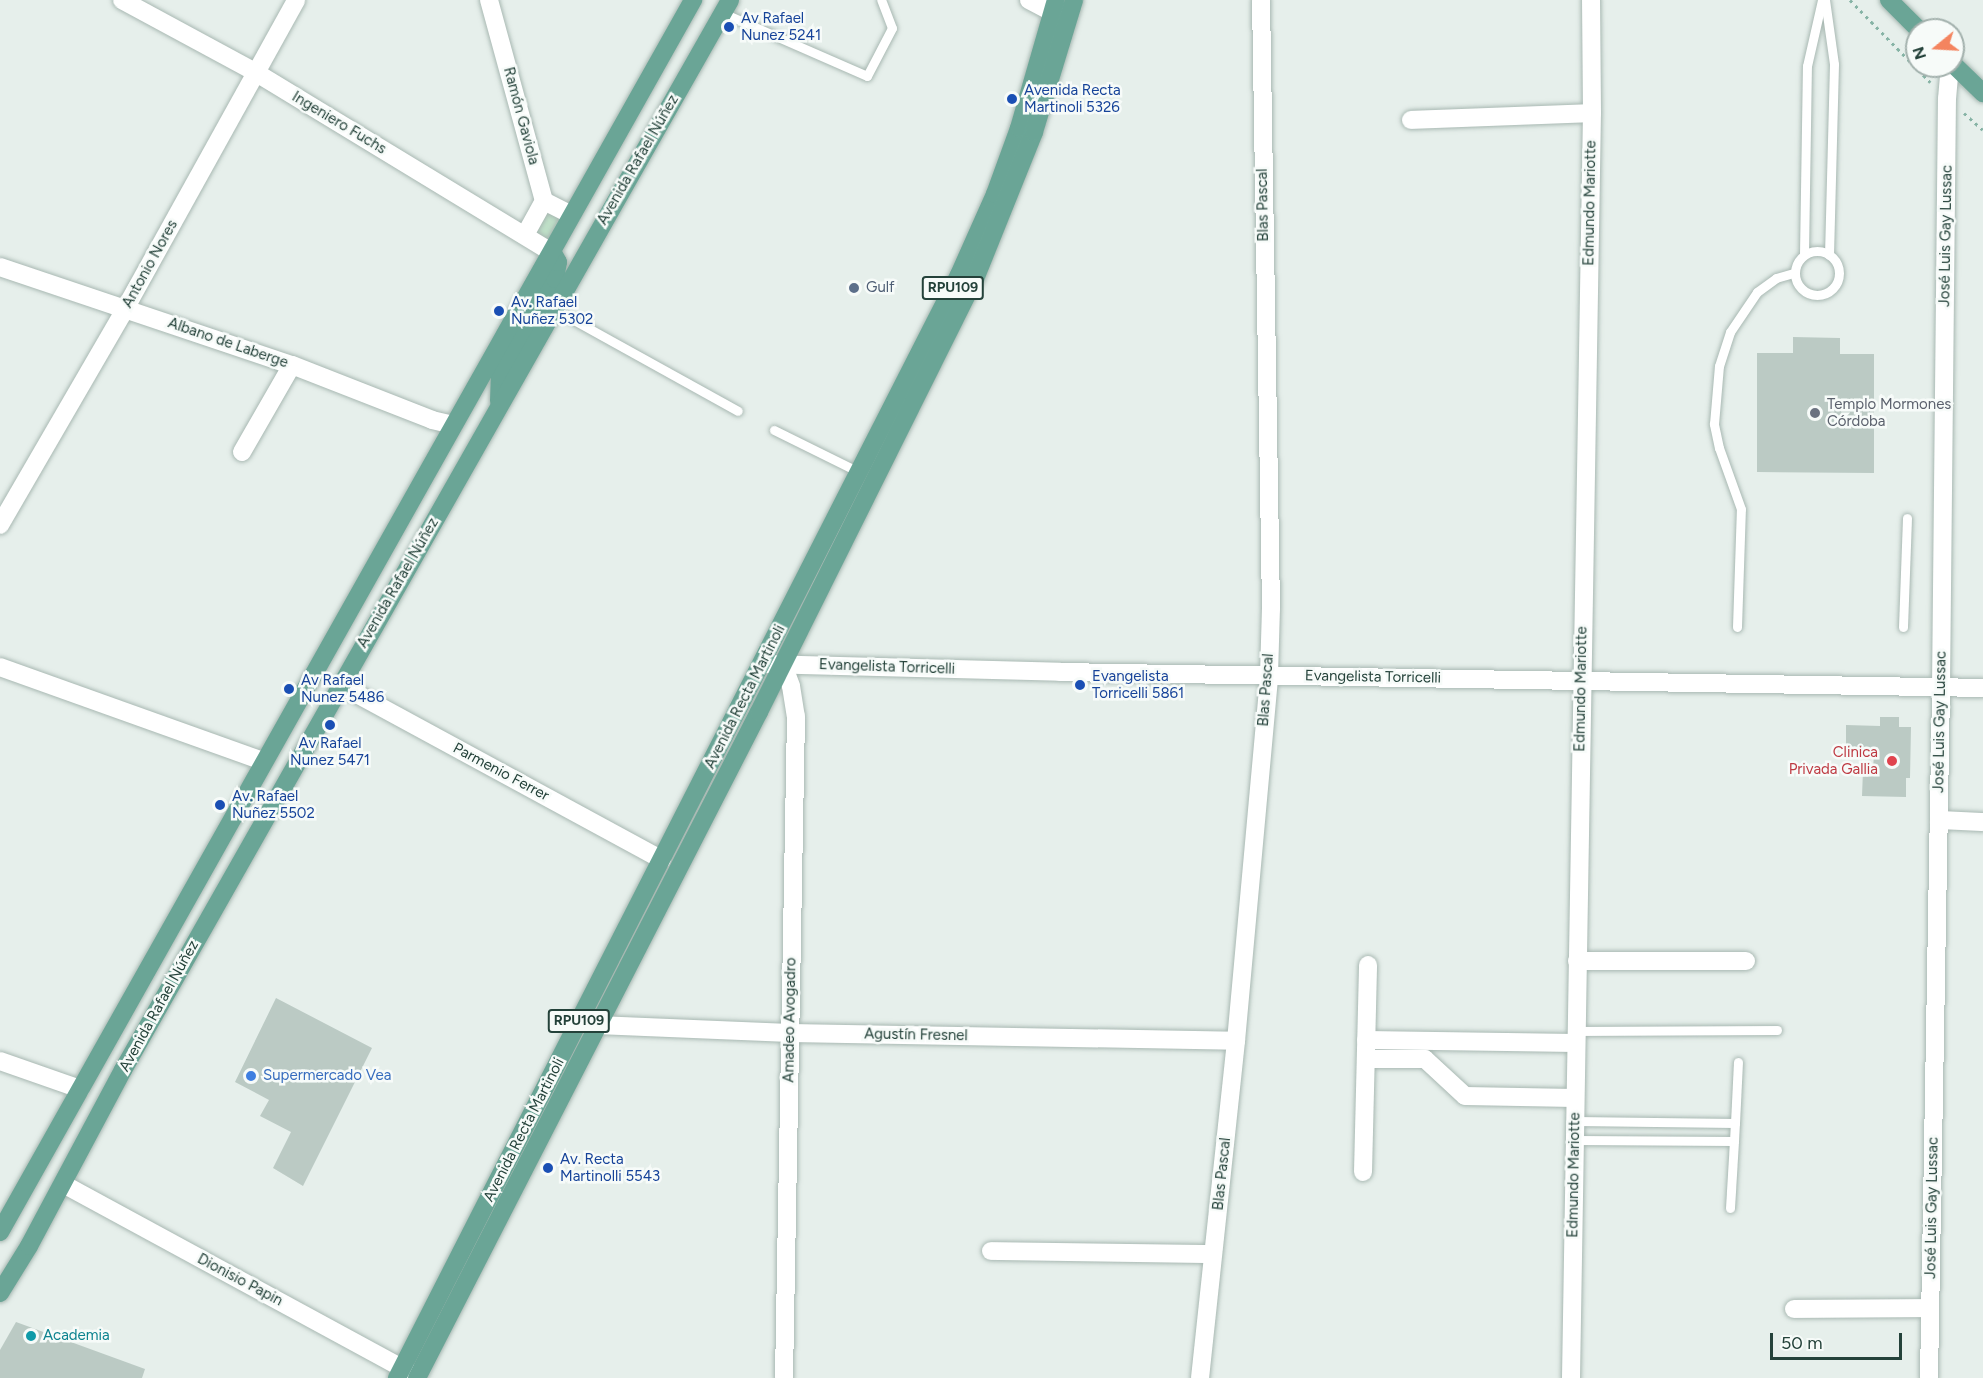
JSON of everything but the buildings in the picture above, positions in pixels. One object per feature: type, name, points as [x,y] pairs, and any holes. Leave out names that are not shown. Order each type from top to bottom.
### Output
[{"type":"main road","name":"Avenida Rafael Núñez","points":[[0,1232],[263,761],[553,253],[693,0]]},
{"type":"main road","points":[[1889,0],[1907,18]]},
{"type":"main road","name":"Avenida Rafael Núñez","points":[[0,1293],[340,685],[726,7]]},
{"type":"main road","name":"Avenida Recta Martinoli","points":[[411,1376],[662,860],[861,473],[959,275],[995,194],[1064,8]]},
{"type":"main road","name":"Avenida Recta Martinoli","points":[[411,1376],[597,1025],[783,664],[975,279],[1010,198],[1034,132],[1064,8]]},
{"type":"main road","points":[[1965,77],[1983,93]]},
{"type":"main road","points":[[572,215],[596,215],[612,205]]},
{"type":"main road","points":[[499,406],[500,376],[557,274],[558,262],[553,253]]},
{"type":"main road","points":[[783,664],[777,659],[778,651],[819,570],[821,548]]},
{"type":"street","name":"Ingeniero Fuchs","points":[[122,0],[255,72],[553,253]]},
{"type":"street","name":"Antonio Nores","points":[[0,525],[125,309],[296,0]]},
{"type":"street","name":"Ramón Gaviola","points":[[489,0],[544,201]]},
{"type":"street","points":[[1029,0],[1064,8]]},
{"type":"street","name":"Blas Pascal","points":[[1200,1378],[1236,1041],[1269,675],[1271,609],[1261,0]]},
{"type":"street","name":"Edmundo Mariotte","points":[[1571,1378],[1592,113],[1591,0]]},
{"type":"street","name":"José Luis Gay Lussac","points":[[1929,1378],[1941,688],[1947,99],[1950,78]]},
{"type":"street","points":[[1411,120],[1592,113]]},
{"type":"street","points":[[525,235],[544,201],[572,215]]},
{"type":"street","name":"Albano de Laberge","points":[[0,267],[292,365],[432,420],[453,425]]},
{"type":"street","points":[[242,452],[292,365]]},
{"type":"street","name":"Evangelista Torricelli","points":[[763,664],[1983,688]]},
{"type":"street","name":"Amadeo Avogadro","points":[[783,664],[791,686],[796,716],[784,1378]]},
{"type":"street","points":[[0,667],[263,761]]},
{"type":"street","name":"Parmenio Ferrer","points":[[340,685],[662,860]]},
{"type":"street","points":[[1939,820],[1983,822]]},
{"type":"street","points":[[1577,961],[1746,961]]},
{"type":"street","points":[[1362,1172],[1368,965]]},
{"type":"street","name":"Agustín Fresnel","points":[[597,1025],[790,1033],[1236,1041]]},
{"type":"street","points":[[1365,1059],[1425,1050],[1576,1037]]},
{"type":"street","points":[[1366,1040],[1425,1050],[1465,1096],[1575,1098]]},
{"type":"street","points":[[0,1061],[80,1089]]},
{"type":"street","name":"Dionisio Papin","points":[[63,1184],[411,1376]]},
{"type":"street","points":[[991,1251],[1213,1254]]},
{"type":"street","points":[[1794,1309],[1930,1308]]},
{"type":"lane","points":[[726,7],[867,76],[892,28],[880,0]]},
{"type":"lane","points":[[1804,254],[1807,66],[1823,0]]},
{"type":"lane","points":[[1823,0],[1834,64],[1829,255]]},
{"type":"lane","points":[[1817,251],[1829,255],[1837,264],[1839,277],[1836,285],[1827,293],[1815,296],[1807,294],[1798,285],[1794,273],[1798,261],[1804,254],[1817,251]]},
{"type":"lane","points":[[1737,627],[1741,509],[1719,448],[1714,424],[1719,366],[1730,332],[1756,292],[1776,278],[1794,273]]},
{"type":"lane","points":[[554,309],[738,411]]},
{"type":"lane","points":[[774,430],[861,473]]},
{"type":"lane","points":[[1904,627],[1907,518]]},
{"type":"lane","points":[[1576,1037],[1777,1030]]},
{"type":"lane","points":[[1730,1208],[1738,1062]]},
{"type":"lane","points":[[1575,1121],[1735,1123]]},
{"type":"lane","points":[[1575,1140],[1734,1141]]},
{"type":"path","points":[[1850,0],[1947,99],[1983,130]]},
{"type":"green space","points":[[543,206],[562,216],[547,242],[530,232]]},
{"type":"place","name":"Av Rafael Nunez 5241","points":[[729,27]]},
{"type":"place","name":"Avenida Recta Martinoli 5326","points":[[1012,99]]},
{"type":"place","name":"Gulf","points":[[854,288]]},
{"type":"place","name":"Av. Rafael Nuñez 5302","points":[[499,311]]},
{"type":"place","name":"Templo Mormones Córdoba","points":[[1815,413]]},
{"type":"place","name":"Evangelista Torricelli 5861","points":[[1080,685]]},
{"type":"place","name":"Av Rafael Nunez 5486","points":[[289,689]]},
{"type":"place","name":"Av Rafael Nunez 5471","points":[[330,725]]},
{"type":"place","name":"Clinica Privada Gallia","points":[[1892,761]]},
{"type":"place","name":"Av. Rafael Nuñez 5502","points":[[220,805]]},
{"type":"place","name":"Supermercado Vea","points":[[251,1076]]},
{"type":"place","name":"Av. Recta Martinolli 5543","points":[[548,1168]]},
{"type":"place","name":"Academia","points":[[31,1336]]}]
